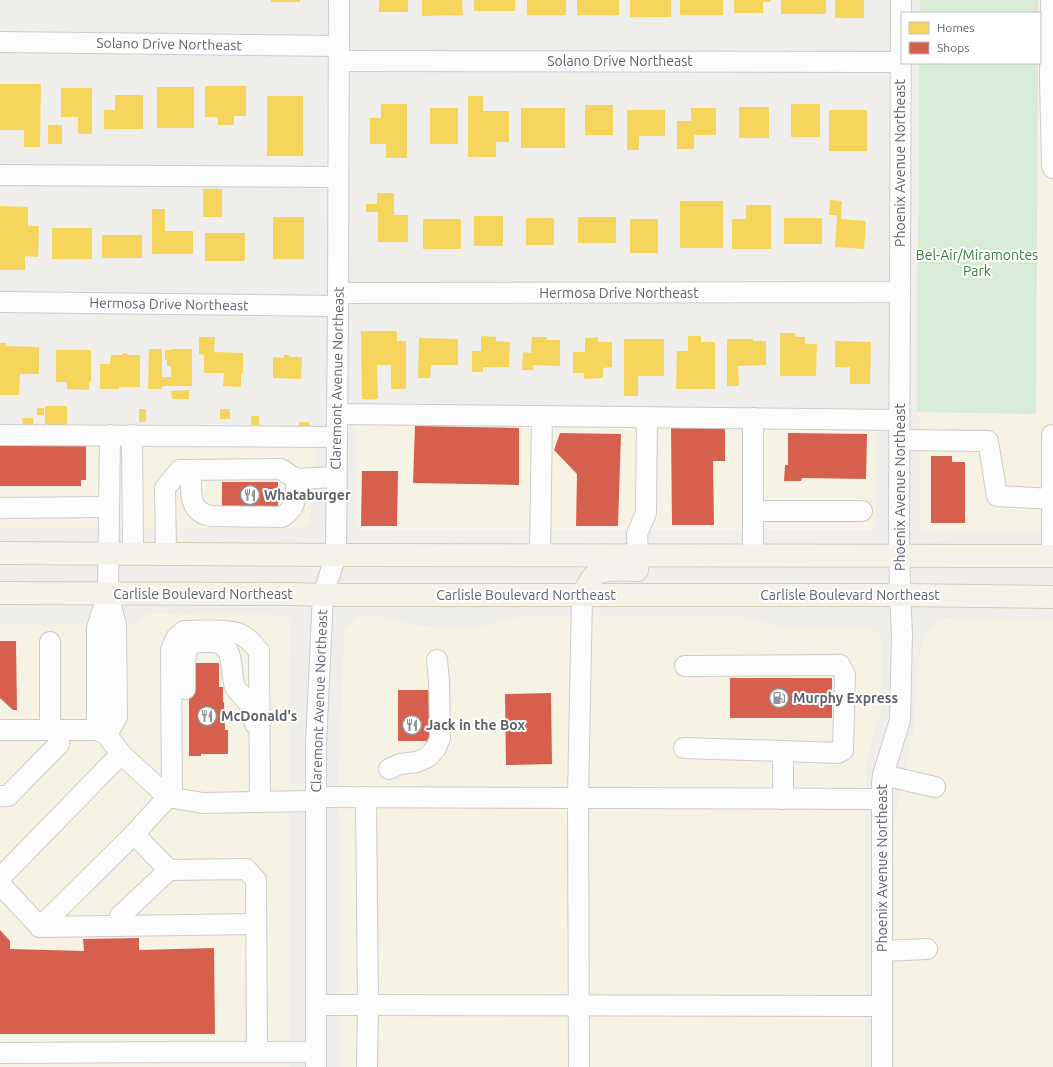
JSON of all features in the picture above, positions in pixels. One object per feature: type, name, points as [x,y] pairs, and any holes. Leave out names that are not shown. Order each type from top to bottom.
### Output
[{"type":"main road","points":[[0,553],[1052,556]]},
{"type":"main road","points":[[582,595],[595,575],[609,570],[716,571],[737,565],[753,556]]},
{"type":"main road","name":"Carlisle Boulevard Northeast","points":[[0,593],[323,595],[900,595],[1053,597]]},
{"type":"street","name":"Claremont Avenue Northeast","points":[[316,1060],[316,744],[323,595],[336,555],[339,0]]},
{"type":"street","name":"Phoenix Avenue Northeast","points":[[882,1067],[883,775],[900,720],[902,633],[900,595],[899,440],[901,0]]},
{"type":"street","points":[[1051,0],[1050,85],[1053,168]]},
{"type":"street","name":"Solano Drive Northeast","points":[[0,42],[339,53],[900,62]]},
{"type":"street","points":[[0,175],[338,177]]},
{"type":"street","name":"Hermosa Drive Northeast","points":[[0,302],[338,300],[900,292]]},
{"type":"street","points":[[337,414],[899,420]]},
{"type":"street","points":[[540,555],[542,416]]},
{"type":"street","points":[[638,555],[637,534],[646,513],[647,417]]},
{"type":"street","points":[[753,418],[753,556]]},
{"type":"street","points":[[0,435],[337,437]]},
{"type":"street","points":[[110,435],[108,594],[97,628],[102,732],[121,754],[171,792],[203,803],[366,797],[882,799]]},
{"type":"street","points":[[132,435],[132,553]]},
{"type":"street","points":[[1052,435],[1052,556]]},
{"type":"street","points":[[899,440],[988,441],[997,496],[1053,499]]},
{"type":"street","points":[[166,553],[165,488],[180,470],[281,469],[296,479],[336,477]]},
{"type":"street","points":[[191,470],[194,506],[199,512],[212,516],[282,517],[293,507],[296,497],[296,479]]},
{"type":"street","points":[[0,508],[109,507]]},
{"type":"street","points":[[753,511],[862,511]]},
{"type":"street","points":[[579,1067],[578,798],[582,595]]},
{"type":"street","points":[[171,792],[171,650],[176,638],[184,631],[230,631],[240,633],[251,641],[259,651],[260,802]]},
{"type":"street","points":[[0,796],[8,796],[59,744],[54,730],[50,642]]},
{"type":"street","points":[[40,927],[134,834],[171,792],[185,758],[185,664],[187,647],[196,642],[216,642],[224,645],[231,656],[236,688],[247,701],[260,735]]},
{"type":"street","points":[[389,768],[400,764],[416,762],[428,757],[436,748],[440,738],[437,660]]},
{"type":"street","points":[[684,748],[838,753],[843,750],[845,675],[840,665],[685,666]]},
{"type":"street","points":[[0,730],[102,732]]},
{"type":"street","points":[[783,751],[783,799]]},
{"type":"street","points":[[0,878],[121,754]]},
{"type":"street","points":[[883,775],[935,787]]},
{"type":"street","points":[[366,797],[368,1005],[367,1067]]},
{"type":"street","points":[[134,834],[169,870]]},
{"type":"street","points":[[120,926],[120,916],[169,870],[246,868],[256,880],[257,1052]]},
{"type":"street","points":[[0,884],[40,927],[256,924]]},
{"type":"street","points":[[882,950],[927,950]]},
{"type":"street","points":[[316,1005],[882,1006]]},
{"type":"street","points":[[0,1053],[257,1052],[316,1060]]},
{"type":"shaded area","points":[[1038,0],[1053,0],[1053,531],[920,531],[921,422],[917,412],[1036,413],[1038,64],[1041,64],[1041,12],[1038,12]]},
{"type":"shaded area","points":[[356,423],[876,425],[876,530],[357,530],[355,527]]},
{"type":"shaded area","points":[[0,440],[316,444],[313,496],[309,522],[306,526],[300,529],[0,528]]},
{"type":"shaded area","points":[[148,614],[284,615],[288,617],[290,622],[289,1067],[0,1067],[0,625],[127,624],[137,622]]},
{"type":"shaded area","points":[[358,616],[377,616],[417,626],[478,627],[516,617],[740,616],[781,627],[873,629],[881,636],[881,710],[866,762],[866,1067],[340,1067],[339,764],[344,629]]},
{"type":"shaded area","points":[[940,618],[1053,620],[1053,1067],[894,1067],[893,824],[914,729],[917,666],[926,632]]},
{"type":"green space","points":[[920,0],[1038,0],[1038,12],[920,12]]},
{"type":"green space","name":"Bel-Air/Miramontes Park","points":[[919,64],[1038,64],[1036,414],[917,412]]},
{"type":"building: Homes","points":[[271,0],[300,0],[300,2],[271,2]]},
{"type":"building: Homes","points":[[379,0],[408,0],[408,12],[379,12]]},
{"type":"building: Homes","points":[[422,0],[462,0],[463,15],[422,16]]},
{"type":"building: Homes","points":[[474,0],[515,0],[515,11],[474,11]]},
{"type":"building: Homes","points":[[527,0],[566,0],[566,15],[527,15]]},
{"type":"building: Homes","points":[[577,0],[619,0],[619,15],[577,15]]},
{"type":"building: Homes","points":[[630,0],[671,0],[671,17],[630,17]]},
{"type":"building: Homes","points":[[680,0],[723,0],[723,15],[680,15]]},
{"type":"building: Homes","points":[[734,0],[771,0],[771,2],[763,2],[763,13],[734,13]]},
{"type":"building: Homes","points":[[781,0],[826,0],[826,14],[781,14]]},
{"type":"building: Homes","points":[[835,0],[864,0],[864,18],[835,18]]},
{"type":"building: Homes","points":[[0,84],[41,84],[40,147],[24,147],[24,130],[0,130]]},
{"type":"building: Homes","points":[[205,86],[246,86],[246,116],[234,116],[234,125],[218,125],[218,117],[205,117]]},
{"type":"building: Homes","points":[[157,87],[194,87],[194,128],[157,128]]},
{"type":"building: Homes","points":[[61,88],[92,88],[92,134],[78,134],[78,117],[61,117]]},
{"type":"building: Homes","points":[[115,95],[143,95],[143,129],[104,129],[104,110],[115,110]]},
{"type":"building: Homes","points":[[267,96],[303,96],[303,156],[267,156]]},
{"type":"building: Homes","points":[[468,96],[483,96],[483,111],[509,111],[509,142],[496,142],[496,157],[468,157]]},
{"type":"building: Homes","points":[[381,104],[407,104],[407,158],[386,158],[386,144],[370,144],[370,118],[381,118]]},
{"type":"building: Homes","points":[[791,104],[820,104],[820,137],[791,137]]},
{"type":"building: Homes","points":[[585,105],[613,105],[613,135],[585,135]]},
{"type":"building: Homes","points":[[739,107],[769,107],[769,138],[739,138]]},
{"type":"building: Homes","points":[[430,108],[458,108],[458,144],[430,144]]},
{"type":"building: Homes","points":[[521,108],[565,108],[565,148],[521,148]]},
{"type":"building: Homes","points":[[691,108],[716,108],[716,135],[694,135],[694,149],[677,149],[677,121],[691,121]]},
{"type":"building: Homes","points":[[627,110],[665,110],[665,136],[639,136],[639,150],[627,150]]},
{"type":"building: Homes","points":[[829,110],[867,110],[867,151],[829,151]]},
{"type":"building: Homes","points":[[48,125],[62,125],[62,144],[48,144]]},
{"type":"building: Homes","points":[[203,189],[222,189],[222,217],[203,217]]},
{"type":"building: Homes","points":[[377,193],[394,193],[394,215],[408,215],[408,242],[378,242],[378,212],[366,212],[366,204],[377,204]]},
{"type":"building: Homes","points":[[830,200],[842,201],[841,219],[866,221],[864,249],[835,247],[837,215],[829,215]]},
{"type":"building: Homes","points":[[680,201],[723,201],[723,248],[680,248]]},
{"type":"building: Homes","points":[[746,205],[771,205],[771,249],[732,249],[732,219],[746,219]]},
{"type":"building: Homes","points":[[0,206],[28,207],[28,226],[39,226],[38,257],[25,256],[25,270],[0,270]]},
{"type":"building: Homes","points":[[152,209],[165,209],[165,231],[193,231],[193,254],[152,254]]},
{"type":"building: Homes","points":[[474,216],[503,216],[503,246],[474,246]]},
{"type":"building: Homes","points":[[273,217],[304,217],[304,259],[273,259]]},
{"type":"building: Homes","points":[[578,217],[616,217],[616,243],[578,243]]},
{"type":"building: Homes","points":[[526,218],[554,218],[554,245],[526,245]]},
{"type":"building: Homes","points":[[784,218],[822,218],[822,244],[784,244]]},
{"type":"building: Homes","points":[[423,219],[461,219],[461,249],[423,249]]},
{"type":"building: Homes","points":[[630,219],[658,219],[658,253],[630,253]]},
{"type":"building: Homes","points":[[52,228],[92,228],[92,259],[52,259]]},
{"type":"building: Homes","points":[[205,233],[245,233],[245,261],[205,261]]},
{"type":"building: Homes","points":[[102,235],[142,235],[142,258],[102,258]]},
{"type":"building: Homes","points":[[361,331],[397,331],[397,341],[406,341],[406,389],[391,389],[391,365],[377,365],[378,399],[362,399]]},
{"type":"building: Homes","points":[[780,333],[795,333],[795,337],[805,337],[805,344],[817,344],[816,376],[780,376]]},
{"type":"building: Homes","points":[[481,336],[496,337],[496,341],[510,342],[509,367],[483,367],[483,372],[472,372],[472,351],[481,351]]},
{"type":"building: Homes","points":[[688,336],[701,336],[701,342],[715,342],[715,389],[676,389],[677,351],[688,351]]},
{"type":"building: Homes","points":[[199,337],[215,337],[214,352],[243,353],[241,387],[223,386],[224,373],[204,373],[204,355],[199,354]]},
{"type":"building: Homes","points":[[532,337],[547,337],[547,340],[560,340],[560,366],[533,365],[533,370],[522,370],[523,352],[531,353]]},
{"type":"building: Homes","points":[[598,337],[598,342],[612,342],[612,367],[603,368],[603,378],[584,379],[584,373],[573,373],[573,352],[585,352],[585,338]]},
{"type":"building: Homes","points":[[419,338],[458,339],[458,365],[431,365],[430,378],[418,378]]},
{"type":"building: Homes","points":[[624,339],[664,339],[664,376],[638,376],[638,396],[624,396]]},
{"type":"building: Homes","points":[[727,339],[753,339],[753,341],[766,341],[766,365],[738,366],[739,386],[727,386]]},
{"type":"building: Homes","points":[[835,341],[871,342],[870,384],[850,384],[850,367],[835,367]]},
{"type":"building: Homes","points":[[0,343],[6,343],[6,346],[39,347],[39,374],[20,374],[19,395],[0,395]]},
{"type":"building: Homes","points":[[149,349],[162,349],[162,377],[171,377],[171,366],[167,366],[167,360],[165,360],[165,350],[192,349],[192,386],[162,386],[162,389],[148,389]]},
{"type":"building: Homes","points":[[56,350],[91,350],[91,382],[89,382],[89,390],[67,389],[67,382],[56,382]]},
{"type":"building: Homes","points":[[123,353],[127,353],[127,355],[140,355],[140,387],[100,389],[100,364],[110,364],[111,355],[122,355]]},
{"type":"building: Homes","points":[[284,355],[289,355],[290,357],[302,357],[301,379],[273,378],[273,357],[284,358]]},
{"type":"building: Homes","points":[[189,390],[189,399],[172,399],[171,391]]},
{"type":"building: Homes","points":[[45,406],[67,406],[67,428],[45,427]]},
{"type":"building: Homes","points":[[37,408],[44,408],[44,415],[37,415]]},
{"type":"building: Homes","points":[[139,409],[146,409],[146,422],[139,422]]},
{"type":"building: Homes","points":[[220,409],[230,409],[230,419],[220,419]]},
{"type":"building: Homes","points":[[251,416],[259,416],[259,425],[251,425]]},
{"type":"building: Homes","points":[[22,418],[33,418],[33,426],[23,426]]},
{"type":"building: Homes","points":[[299,422],[309,422],[309,428],[299,428]]},
{"type":"building: Shops","points":[[415,426],[519,428],[519,485],[413,483]]},
{"type":"building: Shops","points":[[671,427],[725,427],[725,461],[713,461],[714,525],[672,525]]},
{"type":"building: Shops","points":[[560,433],[621,434],[618,526],[576,526],[577,474],[554,450]]},
{"type":"building: Shops","points":[[788,433],[867,434],[866,479],[802,478],[801,481],[784,481],[785,465],[788,465]]},
{"type":"building: Shops","points":[[0,444],[86,444],[86,480],[81,480],[81,486],[0,486]]},
{"type":"building: Shops","points":[[931,456],[952,456],[952,462],[965,462],[965,523],[931,523]]},
{"type":"building: Shops","points":[[362,471],[398,471],[397,526],[361,526]]},
{"type":"building: Shops","name":"Whataburger","points":[[222,482],[278,482],[278,508],[222,509]]},
{"type":"building: Shops","points":[[0,641],[16,641],[17,710],[13,710],[0,698]]},
{"type":"building: Shops","name":"McDonald's","points":[[189,663],[219,663],[219,687],[223,687],[225,730],[228,730],[228,754],[201,754],[201,756],[189,756]]},
{"type":"building: Shops","points":[[730,678],[832,678],[832,718],[730,718]]},
{"type":"building: Shops","points":[[398,690],[435,690],[435,741],[398,741]]},
{"type":"building: Shops","points":[[551,693],[552,764],[506,765],[505,694]]},
{"type":"building: Shops","points":[[0,930],[10,941],[10,949],[84,951],[83,939],[139,938],[139,950],[214,948],[215,1034],[0,1034]]},
{"type":"place","name":"Whataburger","points":[[250,495]]},
{"type":"place","name":"Murphy Express","points":[[779,698]]},
{"type":"place","name":"McDonald's","points":[[207,716]]},
{"type":"place","name":"Jack in the Box","points":[[412,725]]}]
